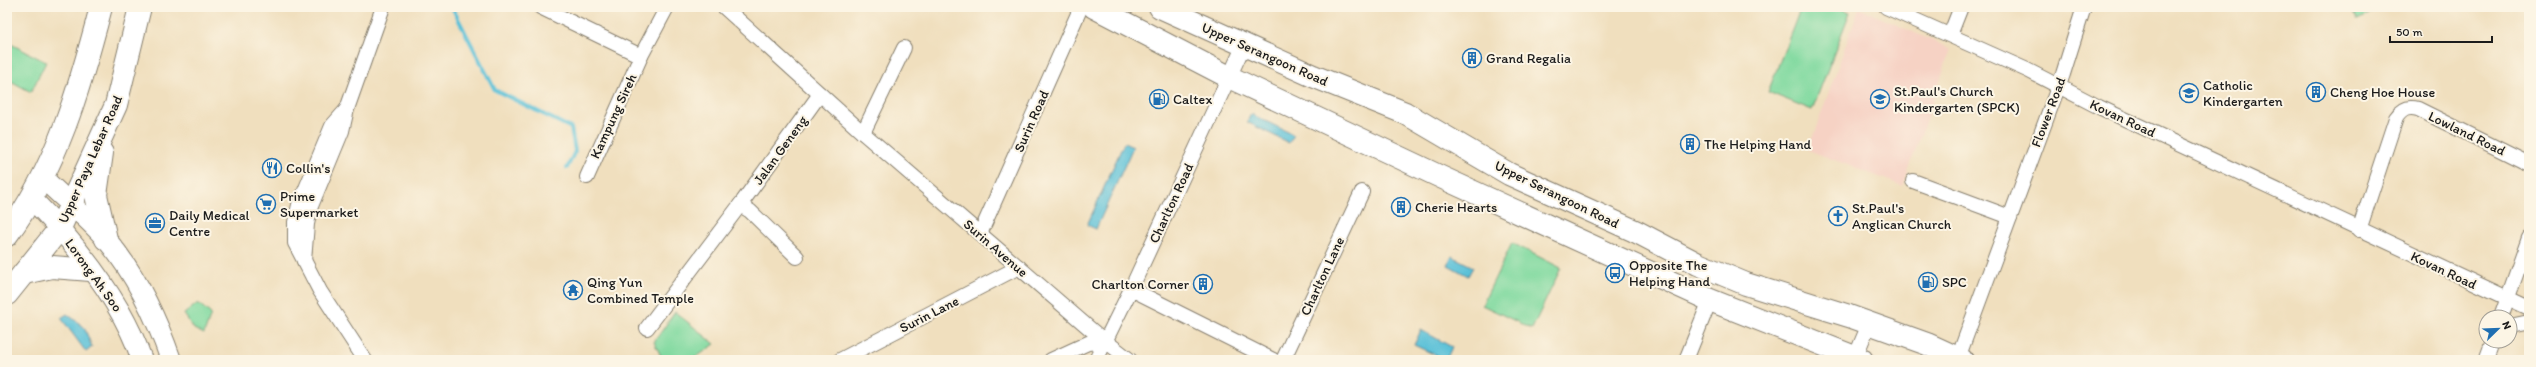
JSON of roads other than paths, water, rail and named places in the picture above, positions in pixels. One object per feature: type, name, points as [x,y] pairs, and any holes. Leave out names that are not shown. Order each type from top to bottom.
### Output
[{"type":"main road","points":[[7,235],[44,179],[81,84],[101,7]]},
{"type":"main road","name":"Upper Paya Lebar Road","points":[[7,294],[60,228],[116,104],[140,7]]},
{"type":"main road","points":[[1094,7],[1229,77],[1710,300],[1857,359]]},
{"type":"main road","name":"Upper Serangoon Road","points":[[1160,7],[1244,45],[1405,114],[1510,174],[1637,232],[1698,264],[1753,286],[1869,324],[1960,359]]},
{"type":"main road","points":[[106,239],[96,195],[97,177],[101,156],[116,104]]},
{"type":"main road","name":"Lorong Ah Soo","points":[[44,179],[106,239],[133,277],[148,303],[171,360]]},
{"type":"main road","name":"Lorong Ah Soo","points":[[32,199],[60,228],[123,314],[142,360]]},
{"type":"main road","points":[[24,273],[52,267],[91,270]]},
{"type":"street","points":[[365,360],[304,261],[295,243],[295,222],[299,205],[332,126],[347,109],[383,7]]},
{"type":"street","points":[[540,7],[641,56]]},
{"type":"street","name":"Kampung Sireh","points":[[641,56],[641,50],[661,7]]},
{"type":"street","name":"Kampung Sireh","points":[[587,177],[641,56],[667,7]]},
{"type":"street","name":"Surin Avenue","points":[[724,7],[820,94],[980,234],[1130,360]]},
{"type":"street","name":"Surin Road","points":[[980,234],[1081,7]]},
{"type":"street","name":"Kovan Road","points":[[1886,7],[2027,70],[2359,230],[2529,308]]},
{"type":"street","points":[[1950,35],[1962,7]]},
{"type":"street","name":"Flower Road","points":[[1960,359],[2058,86],[2084,7]]},
{"type":"street","name":"Charlton Road","points":[[1096,360],[1132,289],[1244,45]]},
{"type":"street","points":[[864,133],[904,48]]},
{"type":"street","name":"Jalan Geneng","points":[[646,328],[740,205],[820,94]]},
{"type":"street","name":"Lowland Road","points":[[2359,230],[2396,118],[2404,109],[2418,109],[2529,164]]},
{"type":"street","points":[[1913,181],[2010,217]]},
{"type":"street","name":"Charlton Lane","points":[[1283,360],[1362,192]]},
{"type":"street","points":[[740,205],[797,257]]},
{"type":"street","points":[[2504,309],[2529,238]]},
{"type":"street","name":"Surin Lane","points":[[840,360],[1019,267]]},
{"type":"street","points":[[1132,289],[1273,360]]},
{"type":"street","points":[[1686,360],[1710,300]]},
{"type":"street","points":[[2518,324],[2529,322]]},
{"type":"street","points":[[1857,359],[1869,324]]},
{"type":"street","points":[[1051,360],[1088,343],[1106,341]]},
{"type":"street","points":[[2486,360],[2489,349]]},
{"type":"water","points":[[1251,114],[1294,135],[1289,143],[1247,122]]},
{"type":"water","points":[[1124,143],[1133,147],[1096,229],[1087,225]]},
{"type":"water","points":[[1452,256],[1473,267],[1468,276],[1448,265]]},
{"type":"water","points":[[67,314],[84,327],[92,347],[86,352],[61,318]]},
{"type":"water","points":[[1421,330],[1452,347],[1446,360],[1414,345]]},
{"type":"waterway","points":[[452,7],[495,90],[571,128],[575,151],[567,168]]},
{"type":"place","name":"Grand Regalia","points":[[1472,58]]},
{"type":"place","name":"Cheng Hoe House","points":[[2316,92]]},
{"type":"place","name":"Catholic Kindergarten","points":[[2189,93]]},
{"type":"place","name":"Caltex","points":[[1159,99]]},
{"type":"place","name":"St.Paul's Church Kindergarten (SPCK)","points":[[1880,99]]},
{"type":"place","name":"The Helping Hand","points":[[1690,144]]},
{"type":"place","name":"Collin's","points":[[272,168]]},
{"type":"place","name":"Prime Supermarket","points":[[266,204]]},
{"type":"place","name":"Cherie Hearts","points":[[1401,207]]},
{"type":"place","name":"St.Paul's Anglican Church","points":[[1838,216]]},
{"type":"place","name":"Daily Medical Centre","points":[[155,223]]},
{"type":"place","name":"Opposite The Helping Hand","points":[[1615,273]]},
{"type":"place","name":"SPC","points":[[1928,282]]},
{"type":"place","name":"Charlton Corner","points":[[1203,284]]},
{"type":"place","name":"Qing Yun Combined Temple","points":[[573,290]]}]
